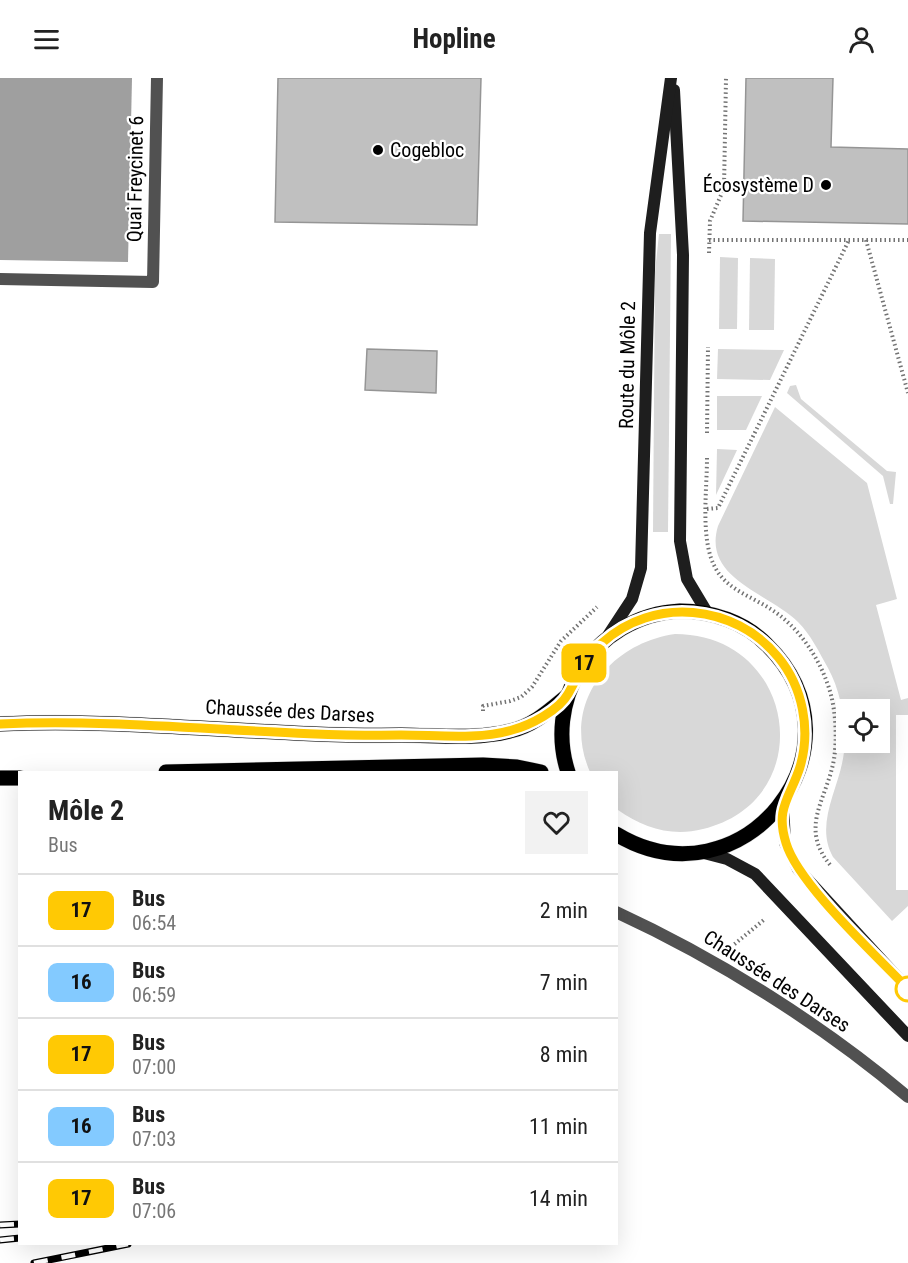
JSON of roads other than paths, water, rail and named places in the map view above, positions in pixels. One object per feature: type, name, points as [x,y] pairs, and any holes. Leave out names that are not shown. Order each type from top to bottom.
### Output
[{"type":"main road","name":"Route du Môle 2","points":[[672,78],[683,255],[680,541],[687,579],[708,614]]},
{"type":"main road","name":"Route du Môle 2","points":[[601,643],[632,599],[641,568],[650,233],[672,78]]},
{"type":"main road","points":[[568,771],[562,731],[567,696],[585,662],[601,643],[633,622],[657,614],[682,611],[708,614],[743,627],[764,641],[788,670],[799,694],[804,718],[805,744],[797,774],[783,802],[767,820],[748,835],[727,846],[704,853],[666,853],[641,847],[618,835]]},
{"type":"main road","name":"Chaussée des Darses","points":[[0,724],[123,723],[347,736],[483,734],[524,726],[546,714],[567,696]]},
{"type":"main road","points":[[210,771],[476,765],[517,767],[536,771]]},
{"type":"main road","points":[[0,779],[18,779]]},
{"type":"main road","points":[[783,802],[785,843],[798,869],[908,989]]},
{"type":"main road","name":"Chaussée des Darses","points":[[704,853],[727,859],[755,874],[908,1036]]},
{"type":"lane","name":"Quai Freycinet 6","points":[[0,279],[153,282],[157,78]]},
{"type":"lane","name":"Chaussée des Darses","points":[[618,913],[678,942],[762,992],[908,1096]]},
{"type":"railway","points":[[0,1225],[18,1224]]},
{"type":"railway","points":[[0,1240],[18,1238]]},
{"type":"railway","points":[[34,1263],[123,1245]]},
{"type":"place","name":"Cogebloc","points":[[378,150]]},
{"type":"place","name":"Écosystème D","points":[[826,185]]}]
